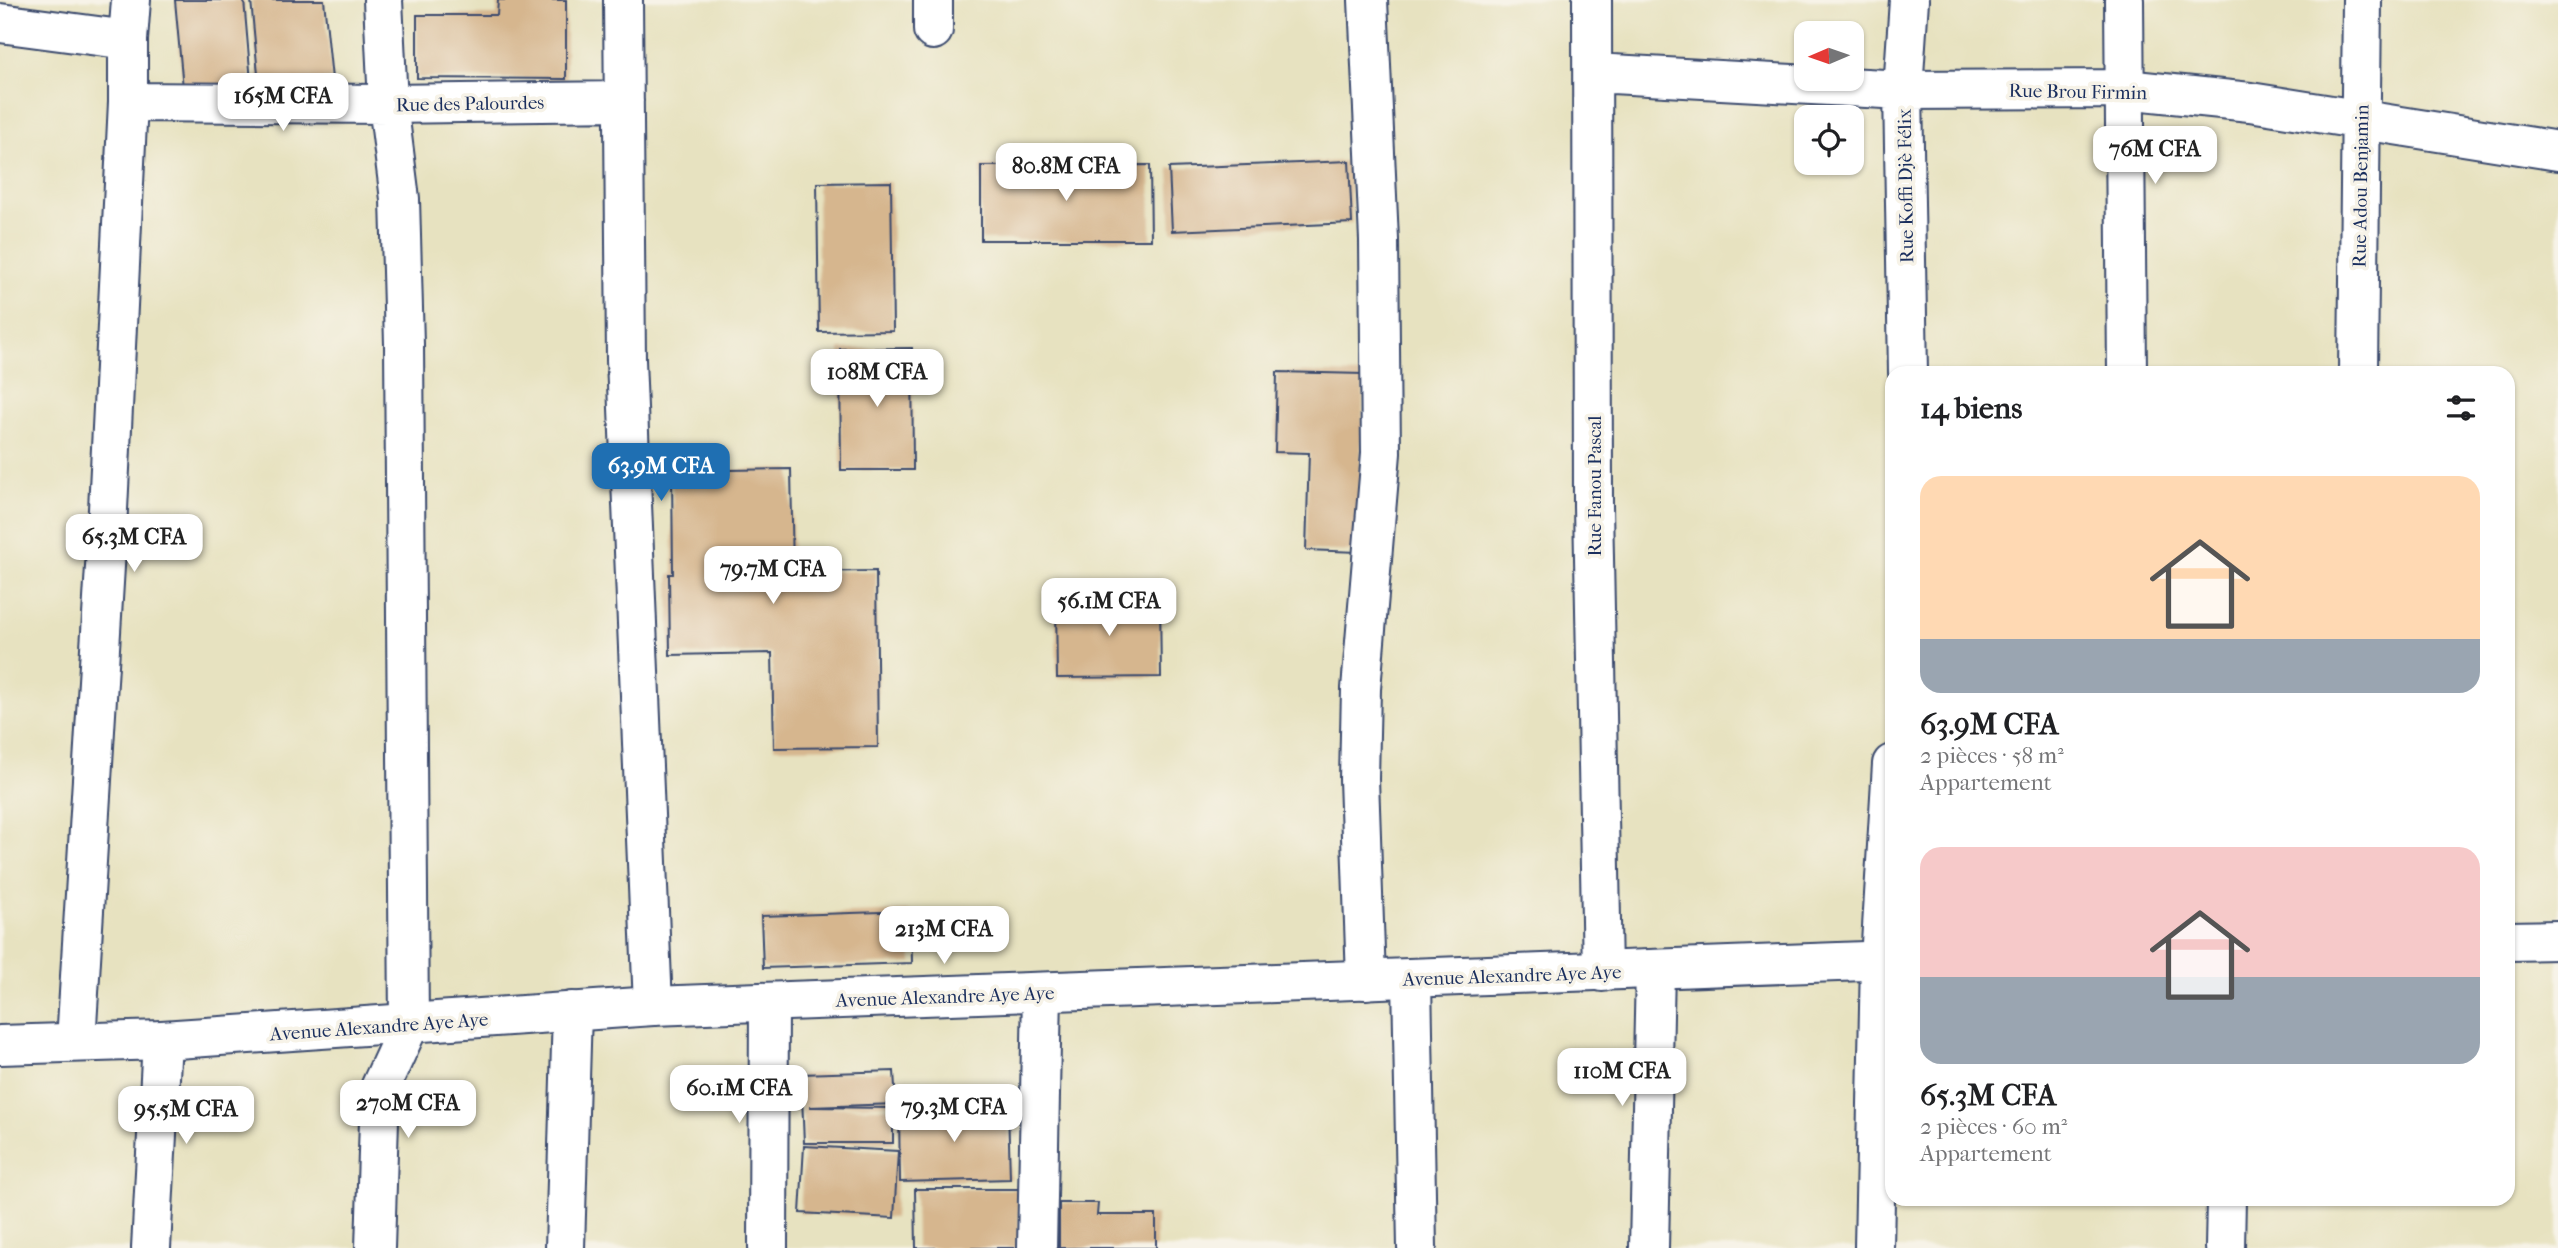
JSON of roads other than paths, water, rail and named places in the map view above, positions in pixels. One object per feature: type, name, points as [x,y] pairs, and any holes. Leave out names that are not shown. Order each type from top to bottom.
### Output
[{"type":"street","points":[[76,1042],[106,550],[131,0]]},
{"type":"street","points":[[375,1248],[380,1088],[409,1025],[404,344],[400,199],[388,104],[383,0]]},
{"type":"street","points":[[623,0],[626,360],[653,1006]]},
{"type":"street","points":[[1366,980],[1359,779],[1361,689],[1381,453],[1379,240],[1368,0]]},
{"type":"street","name":"Rue Fanou Pascal","points":[[1592,0],[1593,506],[1602,972]]},
{"type":"street","name":"Rue Koffi Djè Félix","points":[[1908,366],[1903,90],[1909,0]]},
{"type":"street","points":[[2124,0],[2127,366]]},
{"type":"street","name":"Rue Adou Benjamin","points":[[2358,366],[2362,0]]},
{"type":"street","points":[[0,23],[128,40]]},
{"type":"street","name":"Rue Brou Firmin","points":[[1594,73],[1903,90],[2125,89],[2250,102],[2558,151]]},
{"type":"street","name":"Rue des Palourdes","points":[[128,102],[624,102]]},
{"type":"street","points":[[2515,941],[2558,940]]},
{"type":"street","name":"Avenue Alexandre Aye Aye","points":[[0,1045],[162,1040],[653,1006],[1885,960]]},
{"type":"street","points":[[1649,1248],[1655,969]]},
{"type":"street","points":[[1412,979],[1417,1248]]},
{"type":"street","points":[[1874,1248],[1885,984]]},
{"type":"street","points":[[1037,1248],[1042,992]]},
{"type":"street","points":[[768,1248],[769,1002]]},
{"type":"street","points":[[565,1248],[572,1011]]},
{"type":"street","points":[[150,1248],[162,1040]]},
{"type":"street","points":[[2225,1248],[2226,1206]]}]
